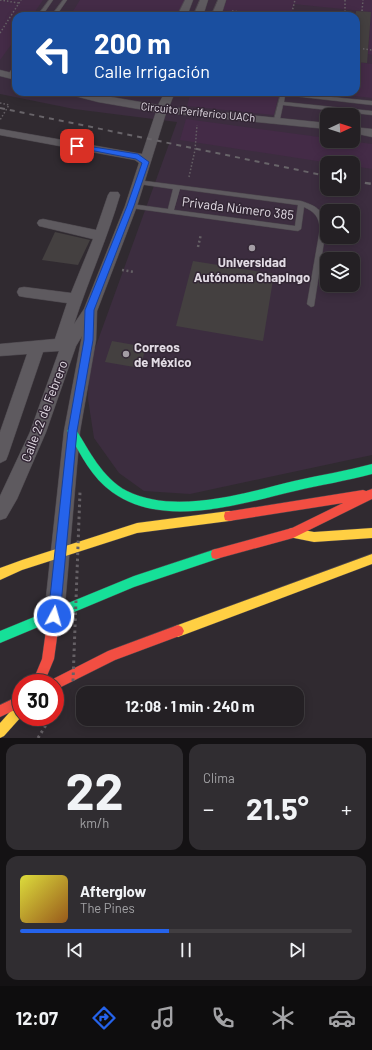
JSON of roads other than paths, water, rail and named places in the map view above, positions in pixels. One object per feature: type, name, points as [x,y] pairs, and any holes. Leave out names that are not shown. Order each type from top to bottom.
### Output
[{"type":"main road","points":[[72,431],[95,469],[112,486],[132,498],[157,504],[186,505],[232,500],[372,469]]},
{"type":"main road","points":[[0,574],[137,528],[211,519],[371,494]]},
{"type":"main road","points":[[0,637],[127,585],[192,561],[294,533],[371,494]]},
{"type":"main road","points":[[294,533],[314,537],[372,533]]},
{"type":"main road","points":[[64,679],[112,655],[372,559]]},
{"type":"main road","points":[[42,674],[48,660],[54,616]]},
{"type":"main road","points":[[0,711],[12,705]]},
{"type":"main road","points":[[0,732],[12,718]]},
{"type":"street","points":[[184,12],[188,0]]},
{"type":"street","points":[[200,12],[204,0]]},
{"type":"street","points":[[218,12],[222,0]]},
{"type":"street","name":"Circuito Periferico UACh","points":[[81,96],[162,109],[277,119],[320,125]]},
{"type":"street","name":"Calle 22 de Febrero","points":[[0,512],[11,493],[38,432],[65,345],[90,310],[131,206],[162,109],[168,96]]},
{"type":"street","points":[[360,131],[372,133]]},
{"type":"street","points":[[0,132],[138,157],[146,162]]},
{"type":"street","points":[[65,345],[75,299],[101,236],[114,194]]},
{"type":"street","points":[[43,223],[101,236]]},
{"type":"street","points":[[24,292],[75,299]]},
{"type":"street","name":"Calle 22 de Febrero","points":[[54,616],[72,431],[89,340],[90,310]]},
{"type":"street","points":[[0,350],[65,345],[89,340]]},
{"type":"street","points":[[0,455],[37,347]]},
{"type":"lane","points":[[42,12],[51,0]]},
{"type":"lane","points":[[56,12],[65,0]]},
{"type":"lane","points":[[277,119],[282,96]]},
{"type":"lane","points":[[310,96],[372,103]]},
{"type":"lane","points":[[280,103],[372,113]]},
{"type":"lane","name":"Privada Número 385","points":[[131,206],[298,229],[301,203],[139,182]]},
{"type":"lane","name":"Privada Número 385","points":[[170,212],[177,187]]},
{"type":"lane","points":[[301,203],[317,210],[323,219],[323,230],[311,304]]},
{"type":"railway","points":[[0,108],[320,175]]},
{"type":"railway","points":[[360,182],[372,184]]},
{"type":"place","name":"Universidad Autónoma Chapingo","points":[[252,248]]},
{"type":"place","name":"Correos de México","points":[[126,354]]}]
